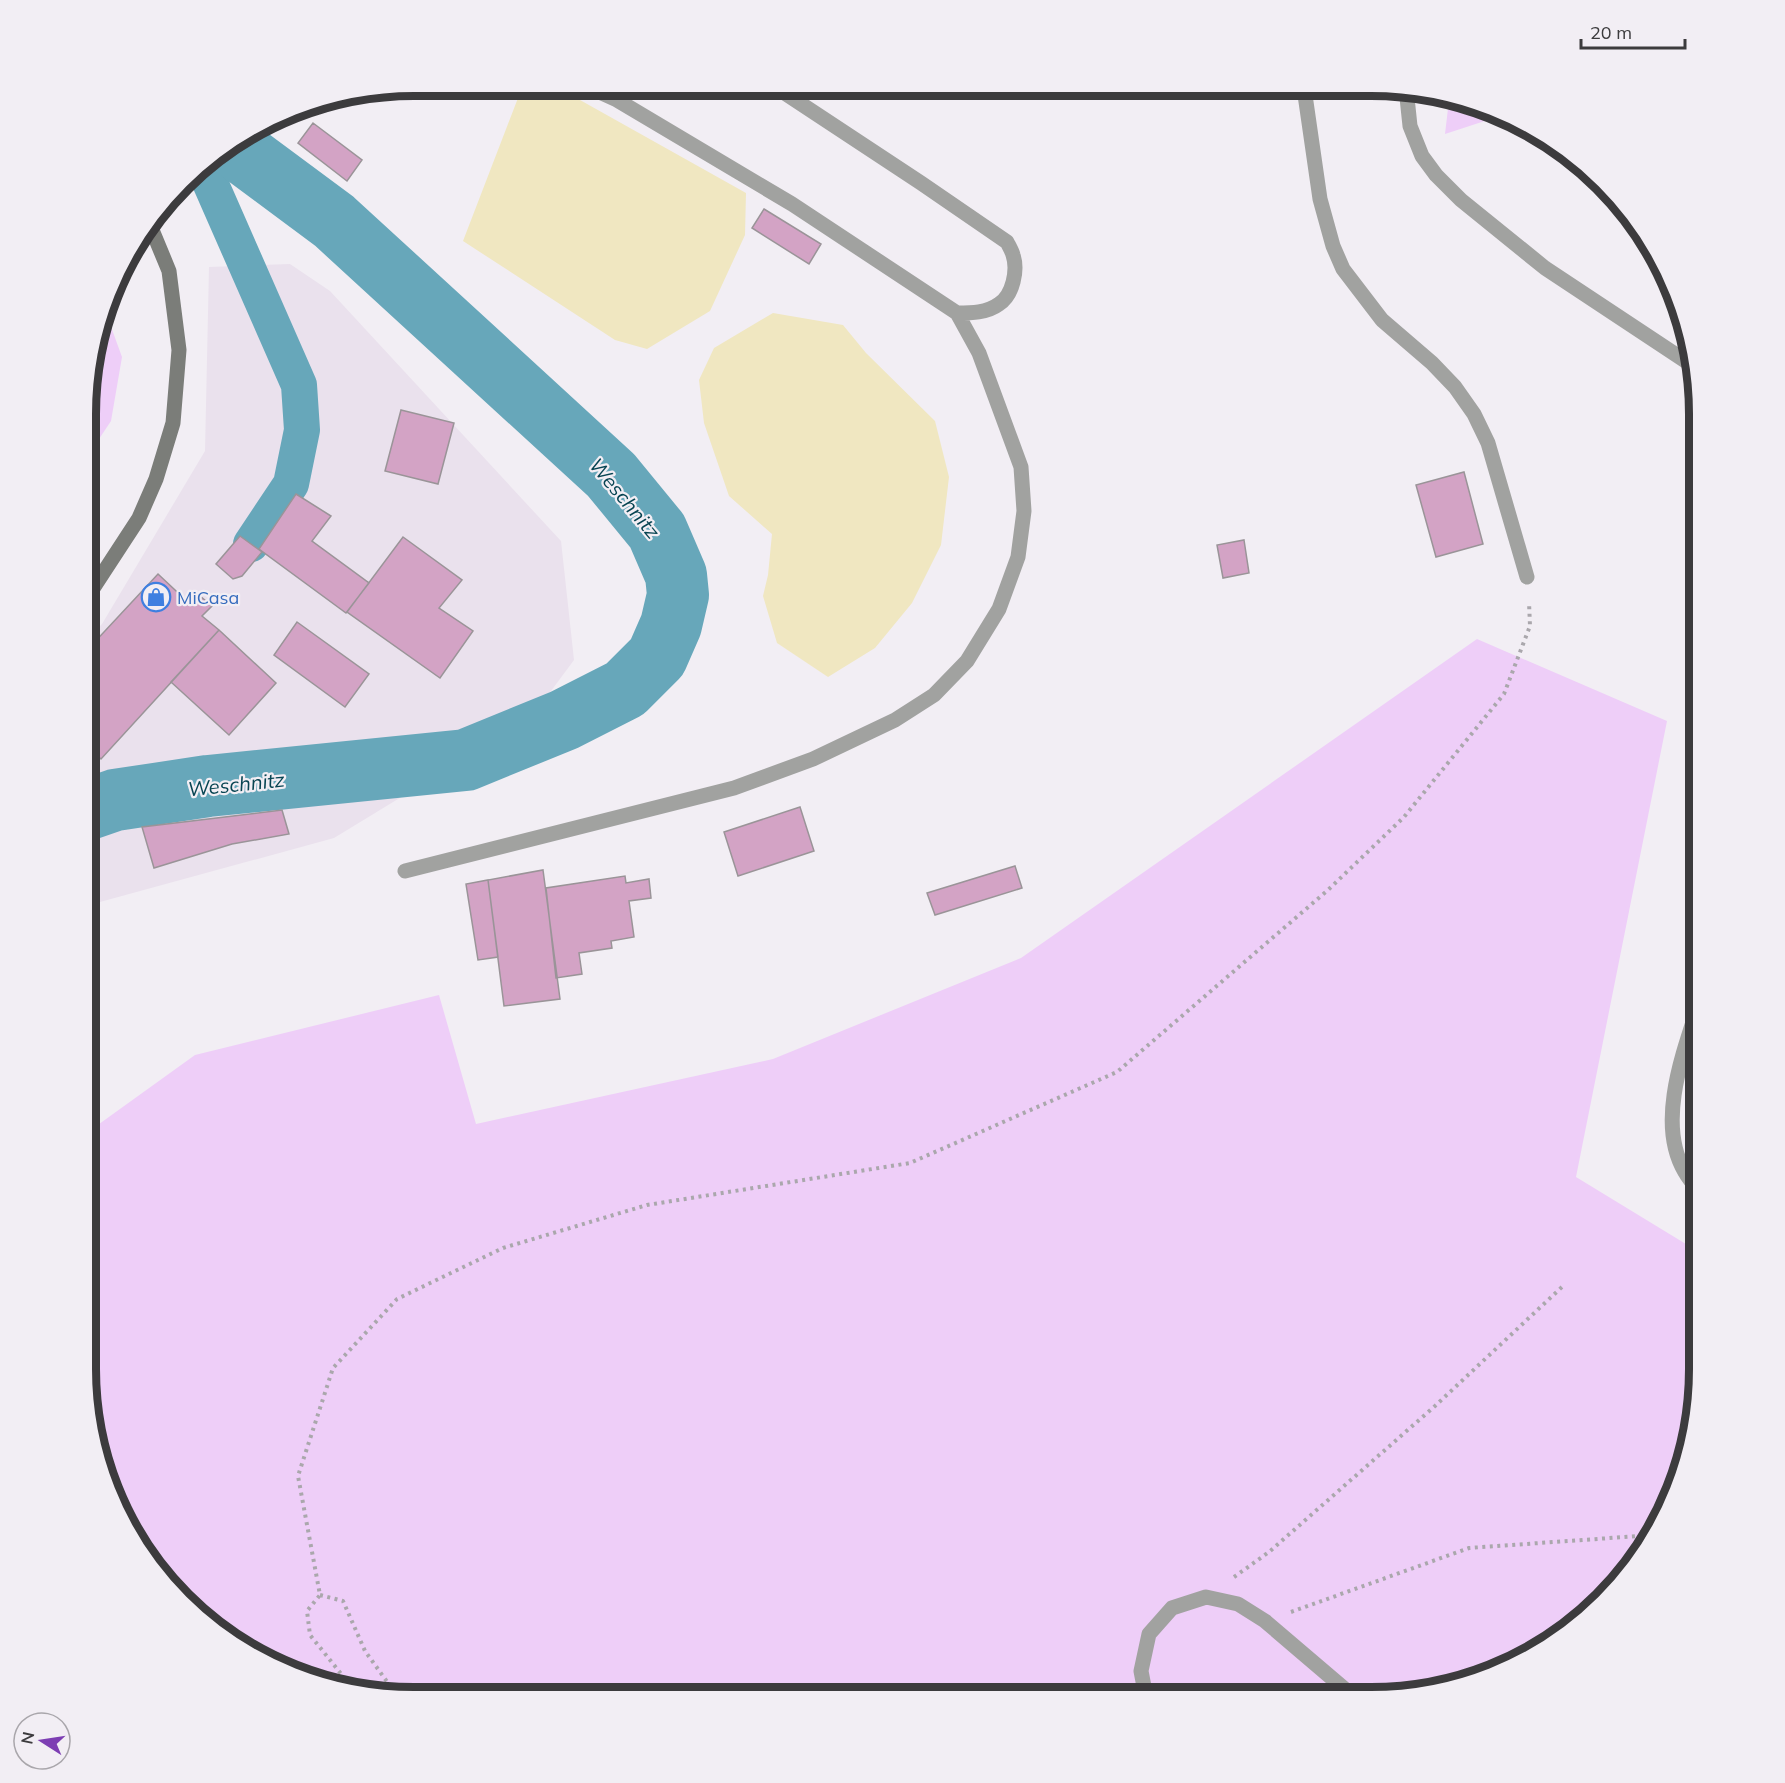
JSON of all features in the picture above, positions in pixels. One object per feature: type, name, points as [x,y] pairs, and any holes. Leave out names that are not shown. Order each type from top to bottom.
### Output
[{"type":"main road","points":[[96,584],[140,518],[156,479],[173,423],[179,350],[169,270],[153,233]]},
{"type":"street","points":[[405,871],[552,832],[734,788],[813,759],[895,720],[934,695],[967,661],[999,609],[1018,557],[1024,511],[1021,467],[979,353],[957,313],[792,204],[608,96]]},
{"type":"street","points":[[788,96],[1007,242],[1014,256],[1015,274],[1009,293],[1000,304],[979,313],[957,313]]},
{"type":"street","points":[[1305,96],[1320,199],[1333,246],[1343,269],[1382,320],[1432,363],[1455,387],[1474,414],[1488,443],[1527,577]]},
{"type":"street","points":[[1407,99],[1410,126],[1422,156],[1436,175],[1461,200],[1545,267],[1684,360]]},
{"type":"street","points":[[1689,1039],[1675,1087],[1672,1118],[1675,1144],[1684,1171],[1689,1178]]},
{"type":"street","points":[[1144,1687],[1141,1671],[1149,1634],[1172,1608],[1206,1597],[1238,1604],[1265,1621],[1342,1687]]},
{"type":"path","points":[[346,1679],[310,1635],[307,1611],[320,1595],[298,1476],[333,1368],[397,1299],[503,1248],[647,1206],[910,1163],[1117,1072],[1328,890],[1404,817],[1504,694],[1530,626],[1527,577]]},
{"type":"path","points":[[1206,1597],[1278,1544],[1436,1406],[1563,1286]]},
{"type":"path","points":[[1265,1621],[1468,1548],[1641,1536]]},
{"type":"path","points":[[320,1595],[343,1601],[365,1651],[390,1686]]},
{"type":"shaded area","points":[[1448,106],[1490,119],[1445,134]]},
{"type":"shaded area","points":[[290,264],[330,291],[561,541],[574,660],[531,718],[334,838],[96,903],[96,630],[102,624],[205,451],[209,267]]},
{"type":"shaded area","points":[[110,323],[122,357],[111,421],[96,444],[99,373]]},
{"type":"shaded area","points":[[1477,639],[1667,721],[1576,1177],[1689,1246],[1688,1390],[1678,1451],[1656,1510],[1623,1563],[1581,1608],[1548,1633],[1493,1663],[1433,1681],[1392,1686],[414,1687],[352,1681],[312,1670],[273,1654],[237,1633],[204,1608],[175,1579],[150,1546],[120,1491],[107,1451],[99,1410],[96,1369],[96,1126],[195,1055],[439,995],[476,1124],[773,1059],[1021,958]]},
{"type":"sand","points":[[518,98],[580,100],[746,193],[745,235],[710,311],[647,349],[615,340],[463,241]]},
{"type":"sand","points":[[773,313],[843,325],[866,353],[935,421],[949,477],[941,545],[912,603],[875,648],[828,677],[777,643],[763,596],[768,575],[772,534],[729,496],[704,423],[699,380],[714,348]]},
{"type":"building","points":[[313,123],[362,160],[347,181],[298,143]]},
{"type":"building","points":[[764,209],[821,244],[809,264],[752,228]]},
{"type":"building","points":[[401,410],[454,423],[438,484],[385,471]]},
{"type":"building","points":[[1464,472],[1483,544],[1436,557],[1416,485]]},
{"type":"building","points":[[296,494],[331,516],[312,541],[369,583],[346,613],[259,549]]},
{"type":"building","points":[[240,536],[262,552],[242,576],[233,579],[216,564]]},
{"type":"building","points":[[403,537],[462,580],[439,608],[473,631],[440,678],[347,612]]},
{"type":"building","points":[[1244,540],[1249,573],[1223,578],[1217,545]]},
{"type":"building","points":[[158,574],[191,605],[200,596],[212,606],[202,616],[219,630],[101,759],[96,754],[96,641]]},
{"type":"building","points":[[297,622],[369,674],[345,707],[274,655]]},
{"type":"building","points":[[219,630],[276,683],[229,735],[171,682]]},
{"type":"building","points":[[800,807],[814,851],[738,876],[724,832]]},
{"type":"building","points":[[282,810],[289,834],[232,844],[154,868],[142,827]]},
{"type":"building","points":[[1015,866],[1022,888],[935,915],[927,893]]},
{"type":"building","points":[[543,870],[560,999],[504,1006],[488,880]]},
{"type":"building","points":[[625,876],[626,883],[649,879],[651,898],[629,901],[634,937],[611,941],[612,948],[579,953],[582,974],[556,978],[546,888]]},
{"type":"building","points":[[488,880],[498,957],[478,960],[466,884]]},
{"type":"waterway","name":"Weschnitz","points":[[96,807],[115,800],[208,786],[466,760],[564,720],[625,689],[657,657],[671,625],[678,595],[676,575],[657,531],[611,475],[334,221],[238,150]]},
{"type":"waterway","points":[[206,173],[299,385],[302,430],[291,484],[251,544]]},
{"type":"place","name":"MiCasa","points":[[156,597]]}]
